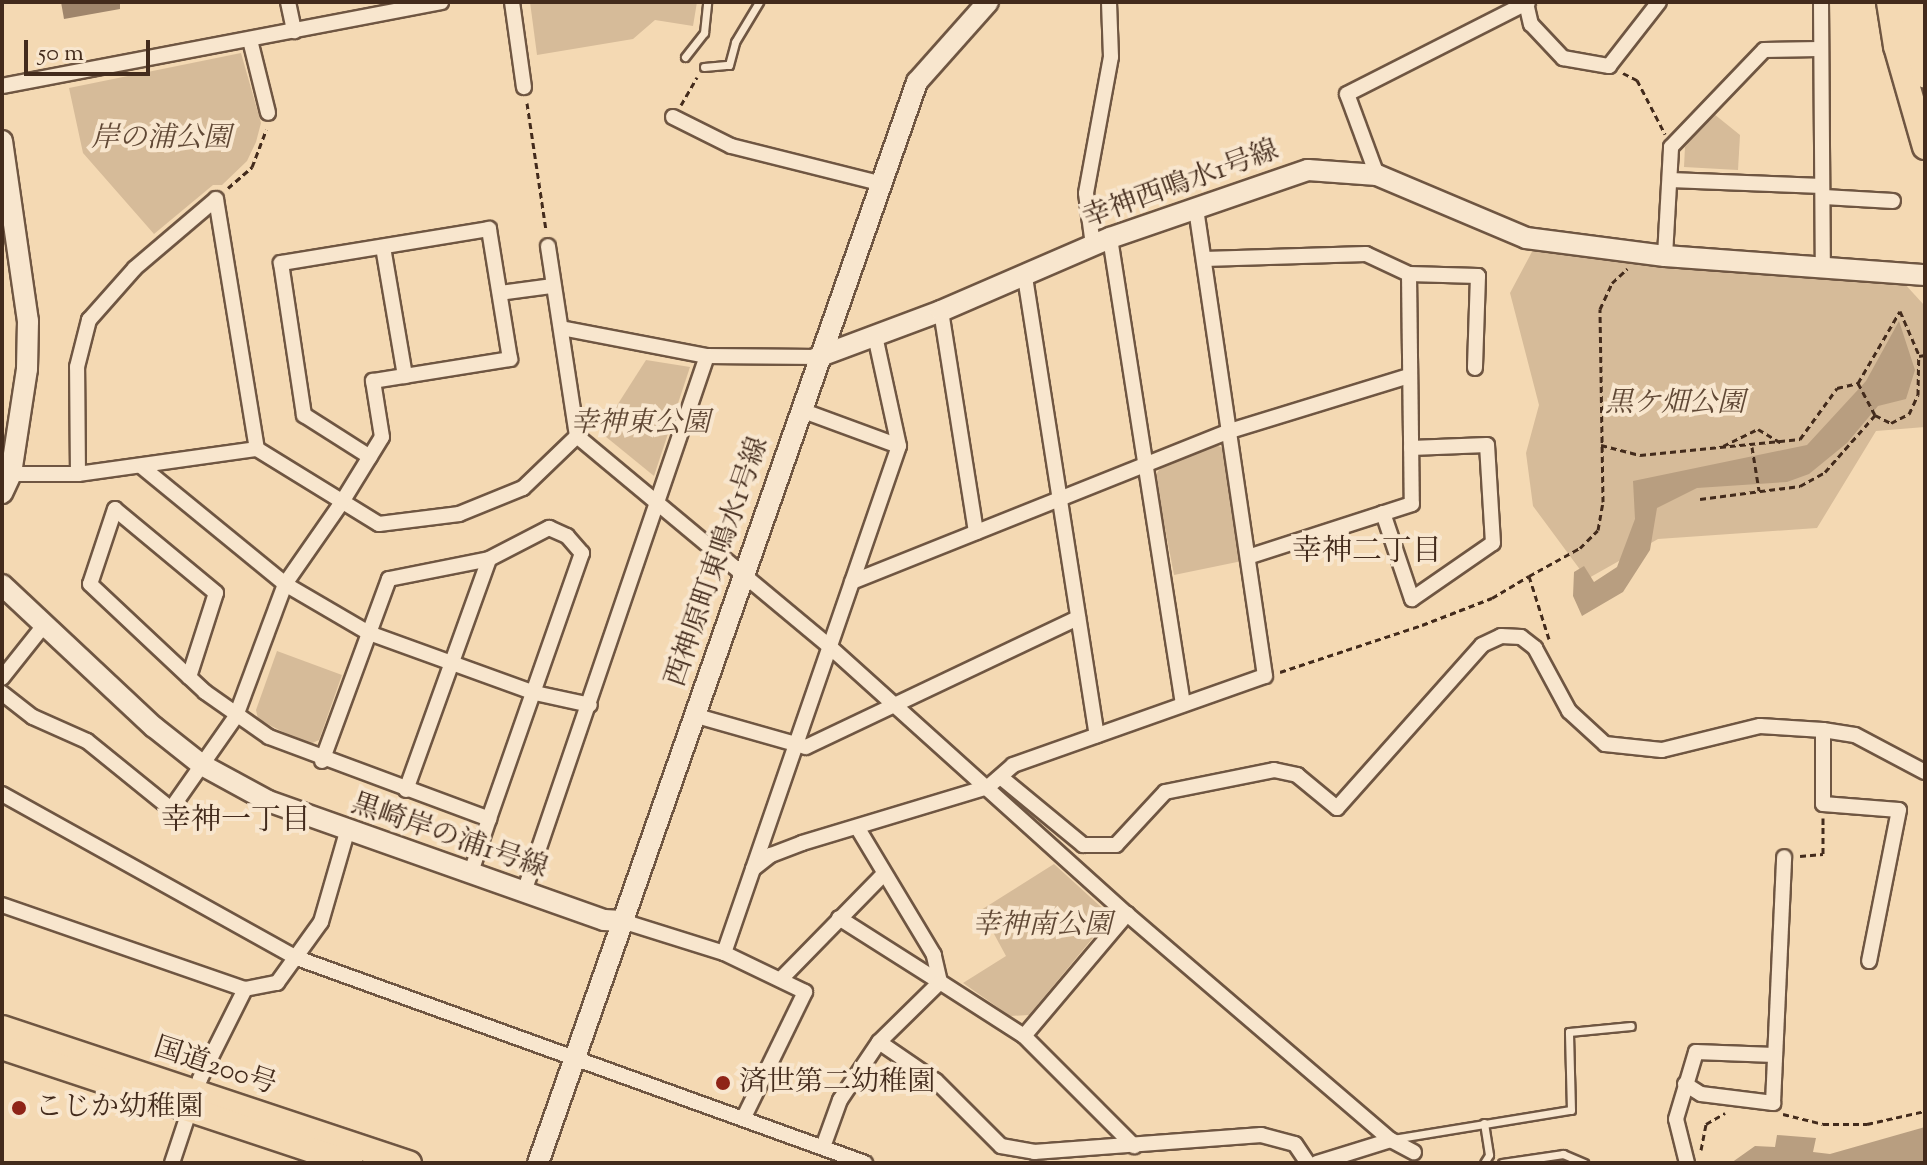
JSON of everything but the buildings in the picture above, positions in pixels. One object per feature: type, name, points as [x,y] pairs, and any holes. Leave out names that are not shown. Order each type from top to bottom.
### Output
[{"type":"highway","points":[[1889,2],[1899,61],[1925,147]]},
{"type":"highway","points":[[1911,2],[1925,76]]},
{"type":"highway","name":"国道200号","points":[[2,1028],[350,1163]]},
{"type":"highway","name":"国道200号","points":[[2,1047],[409,1163]]},
{"type":"street","points":[[288,2],[294,31]]},
{"type":"street","points":[[2,86],[441,2]]},
{"type":"street","points":[[512,2],[524,87]]},
{"type":"street","name":"西神原町東鳴水1号線","points":[[538,1163],[818,357],[883,184],[917,82],[988,2]]},
{"type":"street","points":[[1109,2],[1111,57],[1086,193],[1102,241],[1147,463],[1183,704]]},
{"type":"street","points":[[1377,175],[1347,94],[1527,3],[1531,24],[1563,58],[1609,66],[1659,2]]},
{"type":"street","points":[[1821,2],[1823,268]]},
{"type":"street","points":[[250,40],[268,113]]},
{"type":"street","points":[[1665,256],[1671,147],[1764,50],[1819,49]]},
{"type":"street","points":[[673,117],[731,146],[883,184]]},
{"type":"street","points":[[2,141],[28,321],[27,369],[11,474],[2,493]]},
{"type":"street","name":"幸神西鳴水1号線","points":[[818,357],[1025,277],[1102,241],[1308,170],[1377,175],[1526,238],[1665,256],[1925,275]]},
{"type":"street","points":[[1670,180],[1823,191],[1893,201]]},
{"type":"street","points":[[216,199],[257,449]]},
{"type":"street","points":[[78,474],[77,367],[89,320],[135,268],[216,199]]},
{"type":"street","points":[[753,869],[771,855],[988,787],[1003,779],[1013,765],[1265,676],[1251,556],[1196,209]]},
{"type":"street","points":[[2,693],[33,717],[87,741],[171,809],[236,716],[285,584],[342,502],[370,457],[382,437],[373,381],[510,359],[489,229],[281,263],[304,415],[370,457]]},
{"type":"street","points":[[548,246],[577,436],[830,647],[1127,914],[1391,1140],[1414,1152]]},
{"type":"street","points":[[383,247],[405,376]]},
{"type":"street","points":[[1204,259],[1366,254],[1409,274],[1478,276],[1475,368]]},
{"type":"street","points":[[1251,556],[1412,504],[1409,274]]},
{"type":"street","points":[[1025,277],[1062,494],[1097,735]]},
{"type":"street","points":[[500,293],[552,286]]},
{"type":"street","points":[[941,311],[976,532]]},
{"type":"street","points":[[561,328],[707,356],[818,357]]},
{"type":"street","points":[[724,953],[899,446],[875,336]]},
{"type":"street","points":[[524,892],[707,356]]},
{"type":"street","points":[[852,582],[1062,494],[1230,431],[1409,376]]},
{"type":"street","points":[[801,410],[899,446]]},
{"type":"street","points":[[11,474],[78,474],[257,449],[379,524],[459,514],[523,488],[577,436]]},
{"type":"street","points":[[1383,513],[1412,599],[1493,543],[1487,445],[1411,448]]},
{"type":"street","points":[[141,466],[285,584],[369,633],[535,693],[590,705]]},
{"type":"street","points":[[189,677],[216,593],[115,509],[90,584],[189,677],[236,716],[322,761],[489,819]]},
{"type":"street","points":[[322,761],[389,579],[489,559],[549,528],[567,536],[582,553],[470,875]]},
{"type":"street","points":[[406,790],[489,559]]},
{"type":"street","name":"黒崎岸の浦1号線","points":[[2,585],[154,727],[202,765],[268,801],[470,875],[604,920],[622,921]]},
{"type":"street","points":[[693,715],[806,747],[1078,618]]},
{"type":"street","points":[[2,678],[45,624]]},
{"type":"street","points":[[1003,779],[1083,845],[1116,845],[1165,792],[1274,770],[1297,775],[1337,808],[1482,645],[1501,636],[1521,637],[1535,648],[1569,711],[1605,744],[1662,750],[1760,726],[1823,730],[1855,735],[1925,772]]},
{"type":"street","points":[[1823,730],[1823,804],[1899,810],[1869,961]]},
{"type":"street","points":[[2,794],[297,958],[576,1056],[865,1163]]},
{"type":"street","points":[[857,827],[883,875],[934,955],[940,982]]},
{"type":"street","points":[[2,905],[245,989],[277,983],[321,922],[347,832]]},
{"type":"street","points":[[1685,1084],[1701,1094],[1773,1103],[1784,857]]},
{"type":"street","points":[[781,979],[883,875]]},
{"type":"street","points":[[1024,1036],[1127,914]]},
{"type":"street","points":[[839,918],[1024,1036],[1134,1146]]},
{"type":"street","points":[[622,921],[724,953],[805,992],[744,1117]]},
{"type":"street","points":[[823,1147],[840,1100],[879,1042],[940,982]]},
{"type":"street","points":[[172,1163],[192,1100],[245,989]]},
{"type":"street","points":[[879,1042],[936,1081],[1001,1146],[1034,1152],[1261,1135],[1295,1144],[1308,1163]]},
{"type":"street","points":[[1687,1163],[1676,1119],[1696,1052],[1774,1055]]},
{"type":"street","points":[[1317,1163],[1391,1140]]},
{"type":"lane","points":[[685,57],[704,33],[707,2]]},
{"type":"lane","points":[[704,67],[729,65],[735,42],[759,2]]},
{"type":"lane","points":[[1391,1140],[1571,1110],[1569,1032],[1631,1026]]},
{"type":"lane","points":[[1484,1123],[1489,1155],[1484,1163]]},
{"type":"lane","points":[[1502,1163],[1536,1161],[1563,1154],[1584,1163]]},
{"type":"path","points":[[1609,66],[1637,80],[1671,147]]},
{"type":"path","points":[[673,117],[704,67]]},
{"type":"path","points":[[524,87],[548,246]]},
{"type":"path","points":[[216,199],[252,167],[265,140],[268,113]]},
{"type":"path","points":[[1265,676],[1393,636],[1492,598],[1580,548],[1598,530],[1600,309],[1612,283],[1631,266]]},
{"type":"path","points":[[1601,445],[1640,455],[1723,446],[1784,444],[1800,439],[1837,388],[1858,383],[1900,311],[1919,356],[1918,395],[1909,414],[1891,423],[1875,415],[1858,383]]},
{"type":"path","points":[[1919,356],[1925,355]]},
{"type":"path","points":[[1700,499],[1800,486],[1825,472],[1875,415]]},
{"type":"path","points":[[1723,446],[1758,429],[1784,444]]},
{"type":"path","points":[[1752,447],[1759,491]]},
{"type":"path","points":[[1529,576],[1552,647]]},
{"type":"path","points":[[1784,857],[1823,854],[1823,804]]},
{"type":"path","points":[[1701,1154],[1706,1124],[1737,1111]]},
{"type":"path","points":[[1772,1111],[1823,1124],[1867,1124],[1925,1111]]},
{"type":"green space","points":[[530,2],[697,2],[693,26],[655,20],[633,39],[537,55]]},
{"type":"green space","name":"岸の浦公園","points":[[241,53],[261,123],[247,161],[222,185],[213,185],[154,234],[83,153],[69,88]]},
{"type":"green space","points":[[1714,114],[1740,135],[1738,170],[1684,167],[1685,147]]},
{"type":"green space","name":"黒ケ畑公園","points":[[1534,248],[1673,269],[1903,282],[1924,305],[1925,427],[1876,431],[1817,528],[1658,539],[1587,579],[1533,506],[1526,453],[1539,405],[1510,293]]},
{"type":"green space","name":"幸神東公園","points":[[646,360],[690,367],[654,476],[600,432]]},
{"type":"green space","points":[[1216,445],[1223,448],[1242,561],[1174,575],[1155,476],[1161,467]]},
{"type":"green space","points":[[277,651],[342,675],[319,740],[308,745],[258,719],[256,710]]},
{"type":"green space","name":"幸神南公園","points":[[1054,864],[1111,916],[1029,1015],[1010,1016],[963,983],[1006,956],[981,910]]},
{"type":"shaded area","points":[[1899,321],[1915,370],[1906,399],[1878,406],[1847,443],[1809,474],[1787,482],[1697,488],[1657,508],[1650,550],[1623,592],[1582,616],[1573,596],[1574,572],[1584,566],[1594,582],[1617,567],[1635,519],[1633,481],[1807,445],[1866,381]]},
{"type":"shaded area","points":[[1925,1127],[1925,1163],[1731,1163],[1755,1146],[1775,1147],[1777,1135],[1816,1138],[1813,1152],[1830,1154]]},
{"type":"place","name":"済世第二幼稚園","points":[[723,1083]]},
{"type":"place","name":"こじか幼稚園","points":[[19,1108]]},
{"type":"district","name":"幸神二丁目","points":[[1367,553]]},
{"type":"district","name":"幸神一丁目","points":[[236,822]]}]
